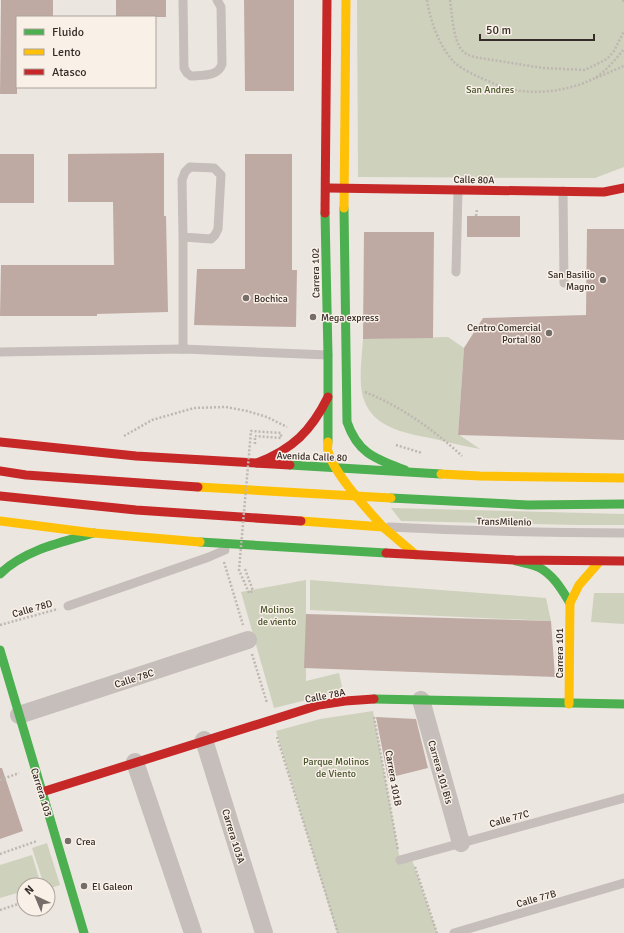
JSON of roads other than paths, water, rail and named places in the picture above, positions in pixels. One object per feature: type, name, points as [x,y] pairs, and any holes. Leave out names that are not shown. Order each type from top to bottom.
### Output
[{"type":"main road","name":"Carrera 102","points":[[327,0],[324,189],[328,355],[328,451],[335,467],[356,497],[383,527]]},
{"type":"main road","points":[[346,0],[344,189],[347,422],[355,442],[359,447],[375,458],[411,473]]},
{"type":"main road","name":"Calle 80A","points":[[324,189],[604,192],[624,188]]},
{"type":"main road","points":[[252,464],[272,457],[290,447],[301,438],[312,426],[328,397]]},
{"type":"main road","name":"Avenida Calle 80","points":[[0,442],[136,456],[252,464],[335,467],[411,473],[488,476],[624,478]]},
{"type":"main road","points":[[0,471],[173,485],[356,497],[528,505],[624,504]]},
{"type":"main road","points":[[0,496],[136,510],[383,527],[416,555]]},
{"type":"main road","points":[[0,521],[94,533],[236,545],[515,560],[624,561]]},
{"type":"main road","points":[[0,574],[10,563],[30,554],[94,533]]},
{"type":"main road","points":[[515,560],[539,568],[548,574],[559,585],[570,603]]},
{"type":"main road","name":"Carrera 101","points":[[569,704],[570,603],[574,591],[579,583],[600,561]]},
{"type":"main road","name":"Carrera 103","points":[[0,650],[84,933]]},
{"type":"main road","name":"Calle 78A","points":[[42,792],[318,705],[371,699],[624,704]]},
{"type":"street","name":"Calle 78C","points":[[19,715],[248,640]]},
{"type":"street","name":"Carrera 101 Bis","points":[[421,700],[461,843]]},
{"type":"street","name":"Carrera 103A","points":[[204,740],[264,933]]},
{"type":"street","points":[[136,762],[193,933]]},
{"type":"lane","points":[[183,0],[184,68],[191,76],[216,73],[222,64],[221,7],[217,0]]},
{"type":"lane","points":[[183,237],[211,239],[218,229],[220,174],[214,168],[190,167],[185,172],[182,180],[183,349]]},
{"type":"lane","points":[[456,272],[458,190]]},
{"type":"lane","points":[[564,191],[564,283]]},
{"type":"lane","points":[[0,352],[183,349],[328,355]]},
{"type":"lane","name":"TransMilenio","points":[[383,527],[476,532],[624,533]]},
{"type":"lane","points":[[68,606],[209,557],[236,545]]},
{"type":"lane","name":"Calle 77C","points":[[400,860],[624,798]]},
{"type":"lane","name":"Calle 77B","points":[[454,933],[624,883]]},
{"type":"place","name":"San Basilio Magno","points":[[603,280]]},
{"type":"place","name":"Bochica","points":[[246,298]]},
{"type":"place","name":"Mega express","points":[[313,317]]},
{"type":"place","name":"Centro Comercial Portal 80","points":[[549,333]]},
{"type":"place","name":"Crea","points":[[68,841]]},
{"type":"place","name":"El Galeon","points":[[84,886]]},
{"type":"park label","name":"San Andres","points":[[490,89]]},
{"type":"park label","name":"Molinos de viento","points":[[277,614]]},
{"type":"park label","name":"Parque Molinos de Viento","points":[[336,766]]}]
